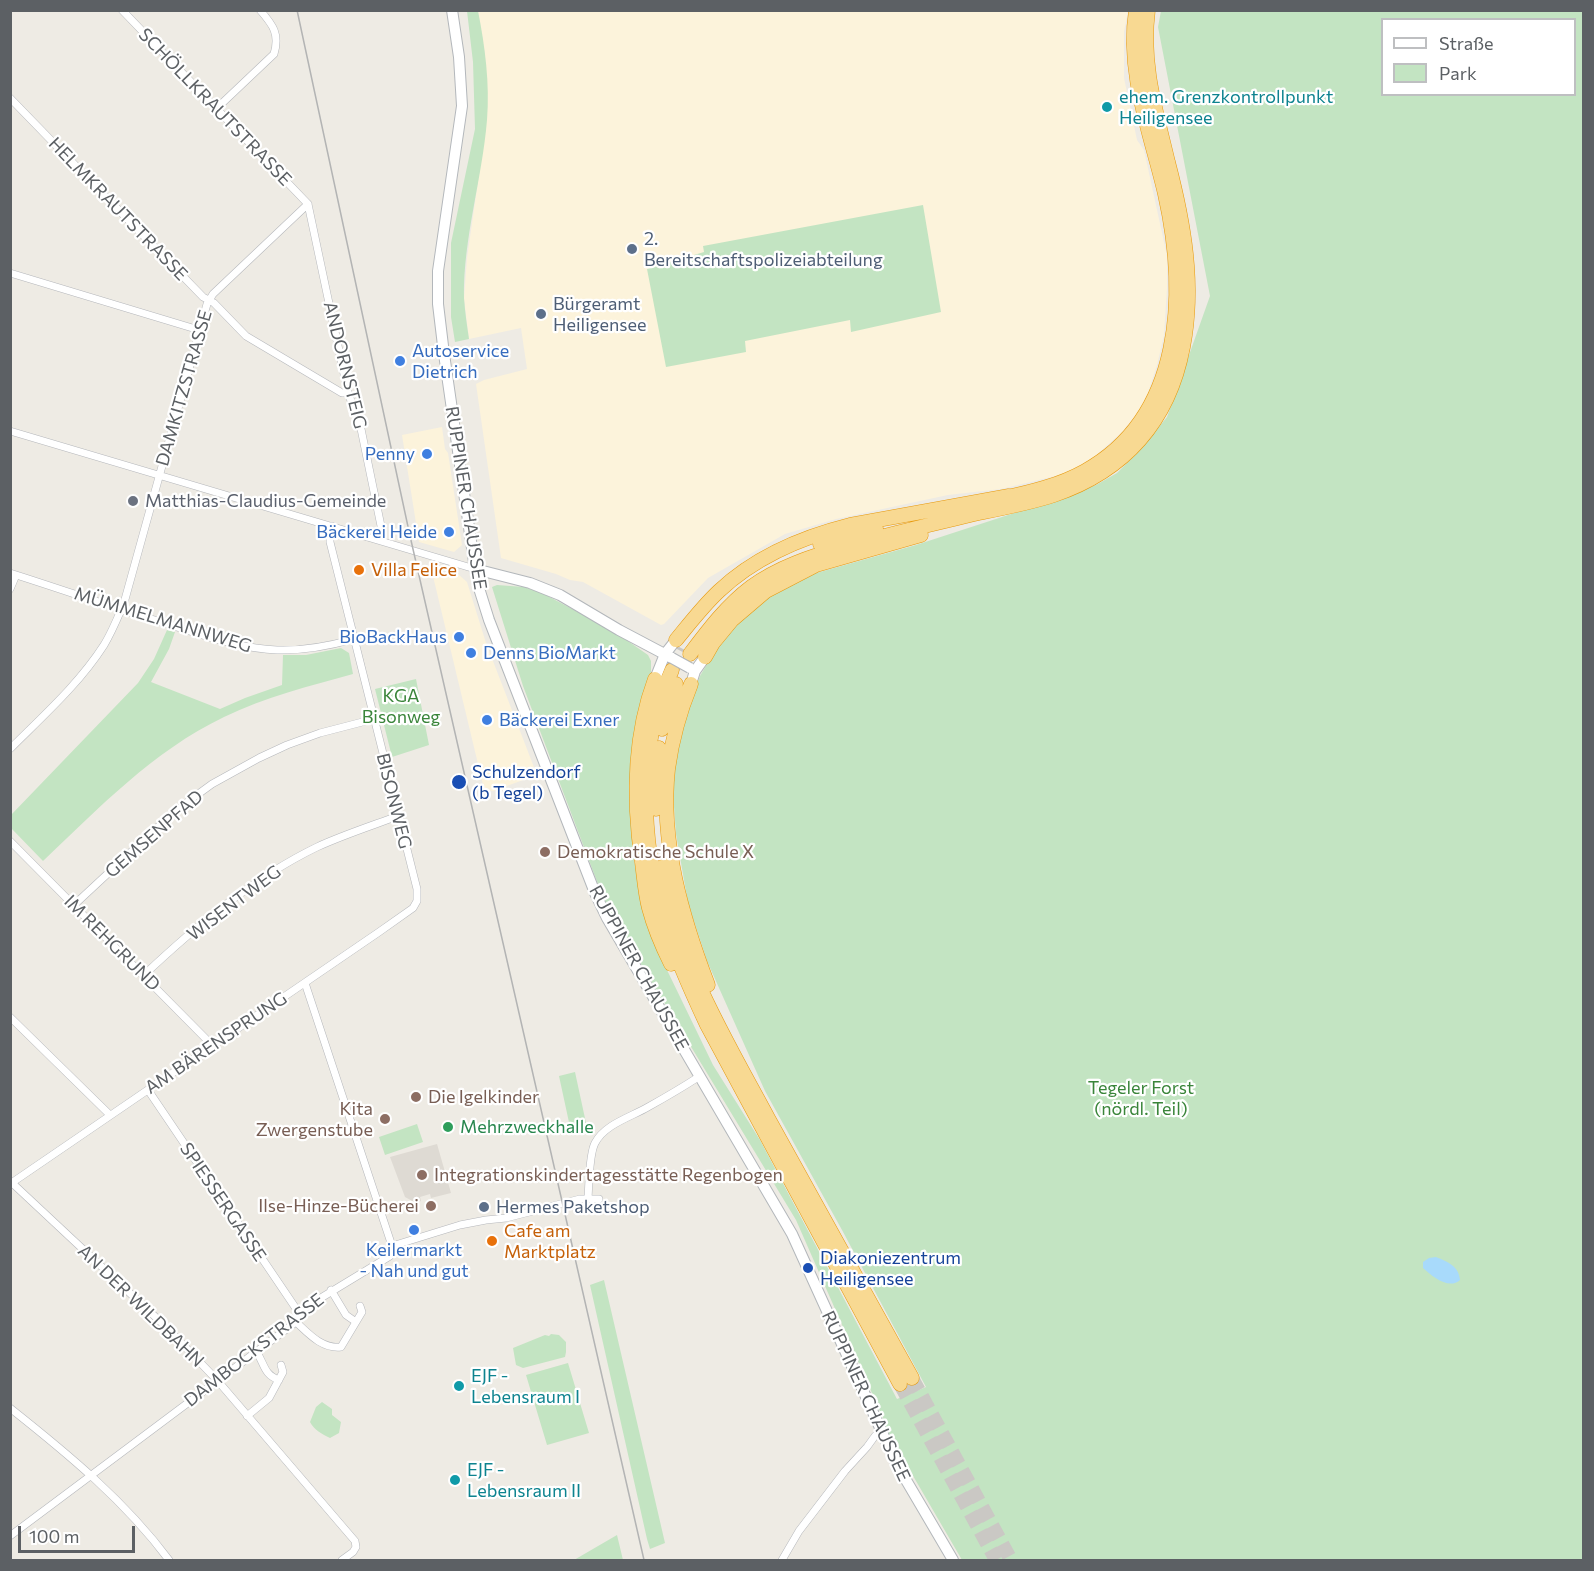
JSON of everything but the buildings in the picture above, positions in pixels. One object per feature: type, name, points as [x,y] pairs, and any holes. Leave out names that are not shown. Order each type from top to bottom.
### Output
[{"type":"highway","points":[[705,657],[720,633],[743,609],[766,591],[816,566],[891,544],[1025,498],[1085,471],[1120,445],[1149,408],[1171,348],[1176,315],[1177,279],[1165,195],[1138,84],[1133,38],[1136,10]]},
{"type":"highway","points":[[681,662],[678,720],[668,770],[667,803],[671,852],[690,934],[712,997],[740,1065],[906,1381],[757,1117],[691,992],[676,956],[664,920],[655,880],[648,829],[647,766],[651,732],[658,705],[699,627],[719,604],[744,582],[780,561],[848,535],[1025,498],[1053,495],[1089,481],[1113,466],[1134,447],[1152,424],[1171,389],[1183,348],[1188,305],[1186,254],[1178,200],[1151,93],[1146,60],[1145,38],[1148,10]]},
{"type":"highway","points":[[655,679],[641,730],[636,778],[638,835],[649,907],[661,944],[700,1023],[723,1066],[757,1117]]},
{"type":"street","name":"SCHÖLLKRAUTSTRASSE","points":[[123,10],[308,204]]},
{"type":"street","points":[[217,108],[274,54],[277,45],[272,23],[260,10]]},
{"type":"street","name":"RUPPINER CHAUSSEE","points":[[452,10],[459,57],[462,106],[437,285],[440,327],[475,569],[489,620],[595,893],[792,1234],[906,1484],[953,1560]]},
{"type":"street","name":"HELMKRAUTSTRASSE","points":[[10,98],[203,297],[214,303],[246,336],[342,393],[348,393]]},
{"type":"street","name":"DAMKITZSTRASSE","points":[[10,749],[78,680],[105,643],[121,609],[127,595],[209,300],[308,204]]},
{"type":"street","name":"ANDORNSTEIG","points":[[308,204],[348,393],[360,424],[381,526]]},
{"type":"street","points":[[10,273],[199,330]]},
{"type":"street","points":[[10,431],[530,584],[560,595],[619,630],[681,662]]},
{"type":"street","name":"BISONWEG","points":[[332,526],[330,542],[417,889],[417,901]]},
{"type":"street","points":[[10,589],[13,574]]},
{"type":"street","name":"MÜMMELMANNWEG","points":[[13,574],[232,644],[261,649],[308,649],[354,639]]},
{"type":"street","points":[[655,679],[681,662],[705,657]]},
{"type":"street","name":"GEMSENPFAD","points":[[74,905],[160,825],[212,784],[287,745],[320,733],[374,719]]},
{"type":"street","name":"WISENTWEG","points":[[144,975],[224,907],[271,873],[349,833],[398,816]]},
{"type":"street","name":"IM REHGRUND","points":[[12,846],[74,905],[212,1045]]},
{"type":"street","name":"AM BÄRENSPRUNG","points":[[11,1182],[413,908],[417,901]]},
{"type":"street","points":[[304,983],[392,1246],[460,1225],[506,1218],[588,1198],[599,1199]]},
{"type":"street","points":[[10,1017],[110,1115]]},
{"type":"street","points":[[588,1198],[595,1143],[606,1131],[700,1076]]},
{"type":"street","name":"SPIESSERGASSE","points":[[148,1090],[299,1313]]},
{"type":"street","name":"AN DER WILDBAHN","points":[[11,1182],[164,1325],[217,1380],[355,1541],[356,1547],[353,1552],[342,1560]]},
{"type":"street","name":"DAMBOCKSTRASSE","points":[[10,1536],[296,1322],[299,1313],[306,1307],[331,1290],[385,1260],[390,1256],[392,1246]]},
{"type":"street","points":[[331,1290],[345,1315],[356,1322]]},
{"type":"street","points":[[296,1322],[309,1335],[332,1348],[341,1347],[362,1312],[360,1306]]},
{"type":"street","points":[[256,1351],[270,1377],[279,1380]]},
{"type":"street","points":[[247,1416],[269,1398],[283,1372],[281,1365]]},
{"type":"street","points":[[10,1408],[92,1475],[169,1560]]},
{"type":"street","points":[[782,1560],[815,1510],[875,1436],[881,1432]]},
{"type":"shaded area","points":[[478,11],[1128,11],[1124,32],[1124,78],[1137,140],[1144,150],[1167,256],[1164,335],[1144,405],[1122,432],[1092,459],[1068,473],[1001,489],[948,495],[836,519],[785,534],[708,578],[661,625],[583,582],[501,558],[476,384],[527,369],[521,328],[469,339],[464,299],[467,258],[487,107],[485,56]]},
{"type":"shaded area","points":[[442,427],[462,545],[454,552],[419,542],[402,435]]},
{"type":"shaded area","points":[[432,572],[459,575],[467,582],[486,643],[537,775],[493,791],[484,789]]},
{"type":"shaded area","name":"Integrationskindertagesstätte Regenbogen","points":[[437,1144],[451,1193],[431,1198],[430,1194],[420,1197],[421,1201],[416,1203],[405,1197],[390,1157]]},
{"type":"green space","points":[[467,11],[478,11],[486,65],[488,106],[485,142],[464,276],[469,339],[455,342],[451,317],[451,243],[475,129],[473,62]]},
{"type":"green space","name":"Tegeler Forst (nördl. Teil)","points":[[1161,11],[1583,11],[1583,1560],[962,1560],[884,1426],[886,1425],[796,1220],[607,908],[523,686],[492,587],[497,585],[524,587],[542,593],[612,630],[648,655],[651,661],[631,818],[634,860],[648,920],[667,970],[713,1065],[760,1140],[897,1399],[926,1387],[765,1091],[707,961],[688,903],[676,834],[673,793],[676,755],[684,718],[700,676],[718,645],[735,625],[768,595],[802,577],[916,545],[1045,503],[1096,485],[1117,473],[1167,417],[1210,296],[1158,27]]},
{"type":"green space","points":[[923,205],[941,312],[851,332],[850,320],[745,341],[746,352],[666,367],[647,269],[704,252],[703,246]]},
{"type":"green space","points":[[167,630],[175,632],[169,649],[151,682],[220,709],[282,685],[283,655],[306,655],[341,648],[349,653],[353,674],[288,692],[255,704],[198,731],[174,746],[128,782],[43,861],[11,828],[11,815],[138,683],[154,659]]},
{"type":"green space","name":"KGA Bisonweg","points":[[416,679],[429,745],[392,757],[375,689]]},
{"type":"green space","points":[[575,1072],[586,1123],[570,1127],[559,1076]]},
{"type":"green space","points":[[417,1124],[423,1142],[385,1155],[379,1137]]},
{"type":"green space","points":[[604,1280],[665,1543],[650,1549],[590,1285]]},
{"type":"green space","points":[[551,1334],[559,1335],[566,1342],[565,1357],[523,1368],[516,1365],[513,1348]]},
{"type":"green space","points":[[568,1363],[589,1433],[547,1445],[526,1375]]},
{"type":"green space","points":[[322,1402],[332,1409],[332,1415],[341,1422],[339,1433],[330,1438],[316,1430],[310,1422],[316,1407]]},
{"type":"green space","points":[[617,1535],[623,1560],[574,1560]]},
{"type":"water","points":[[1436,1257],[1455,1268],[1460,1280],[1456,1283],[1446,1283],[1423,1268],[1423,1262]]},
{"type":"tunnel","points":[[672,670],[683,649]]},
{"type":"tunnel","points":[[912,1378],[1011,1560]]},
{"type":"tunnel","points":[[900,1384],[996,1560]]},
{"type":"tram line","points":[[297,10],[410,536],[644,1560]]},
{"type":"place","name":"ehem. Grenzkontrollpunkt Heiligensee","points":[[1107,107]]},
{"type":"place","name":"2. Bereitschaftspolizeiabteilung","points":[[632,249]]},
{"type":"place","name":"Bürgeramt Heiligensee","points":[[541,314]]},
{"type":"place","name":"Autoservice Dietrich","points":[[400,361]]},
{"type":"place","name":"Penny","points":[[427,454]]},
{"type":"place","name":"Matthias-Claudius-Gemeinde","points":[[133,501]]},
{"type":"place","name":"Bäckerei Heide","points":[[449,532]]},
{"type":"place","name":"Villa Felice","points":[[359,570]]},
{"type":"place","name":"BioBackHaus","points":[[459,637]]},
{"type":"place","name":"Denns BioMarkt","points":[[471,653]]},
{"type":"place","name":"Bäckerei Exner","points":[[487,720]]},
{"type":"place","name":"Schulzendorf (b Tegel)","points":[[459,782]]},
{"type":"place","name":"Demokratische Schule X","points":[[545,852]]},
{"type":"place","name":"Die Igelkinder","points":[[416,1097]]},
{"type":"place","name":"Kita Zwergenstube","points":[[385,1119]]},
{"type":"place","name":"Mehrzweckhalle","points":[[448,1127]]},
{"type":"place","name":"Integrationskindertagesstätte Regenbogen","points":[[422,1175]]},
{"type":"place","name":"Ilse-Hinze-Bücherei","points":[[431,1206]]},
{"type":"place","name":"Hermes Paketshop","points":[[484,1207]]},
{"type":"place","name":"Keilermarkt - Nah und gut","points":[[414,1230]]},
{"type":"place","name":"Cafe am Marktplatz","points":[[492,1241]]},
{"type":"place","name":"Diakoniezentrum Heiligensee","points":[[808,1268]]},
{"type":"place","name":"EJF - Lebensraum I","points":[[459,1386]]},
{"type":"place","name":"EJF - Lebensraum II","points":[[455,1480]]}]
